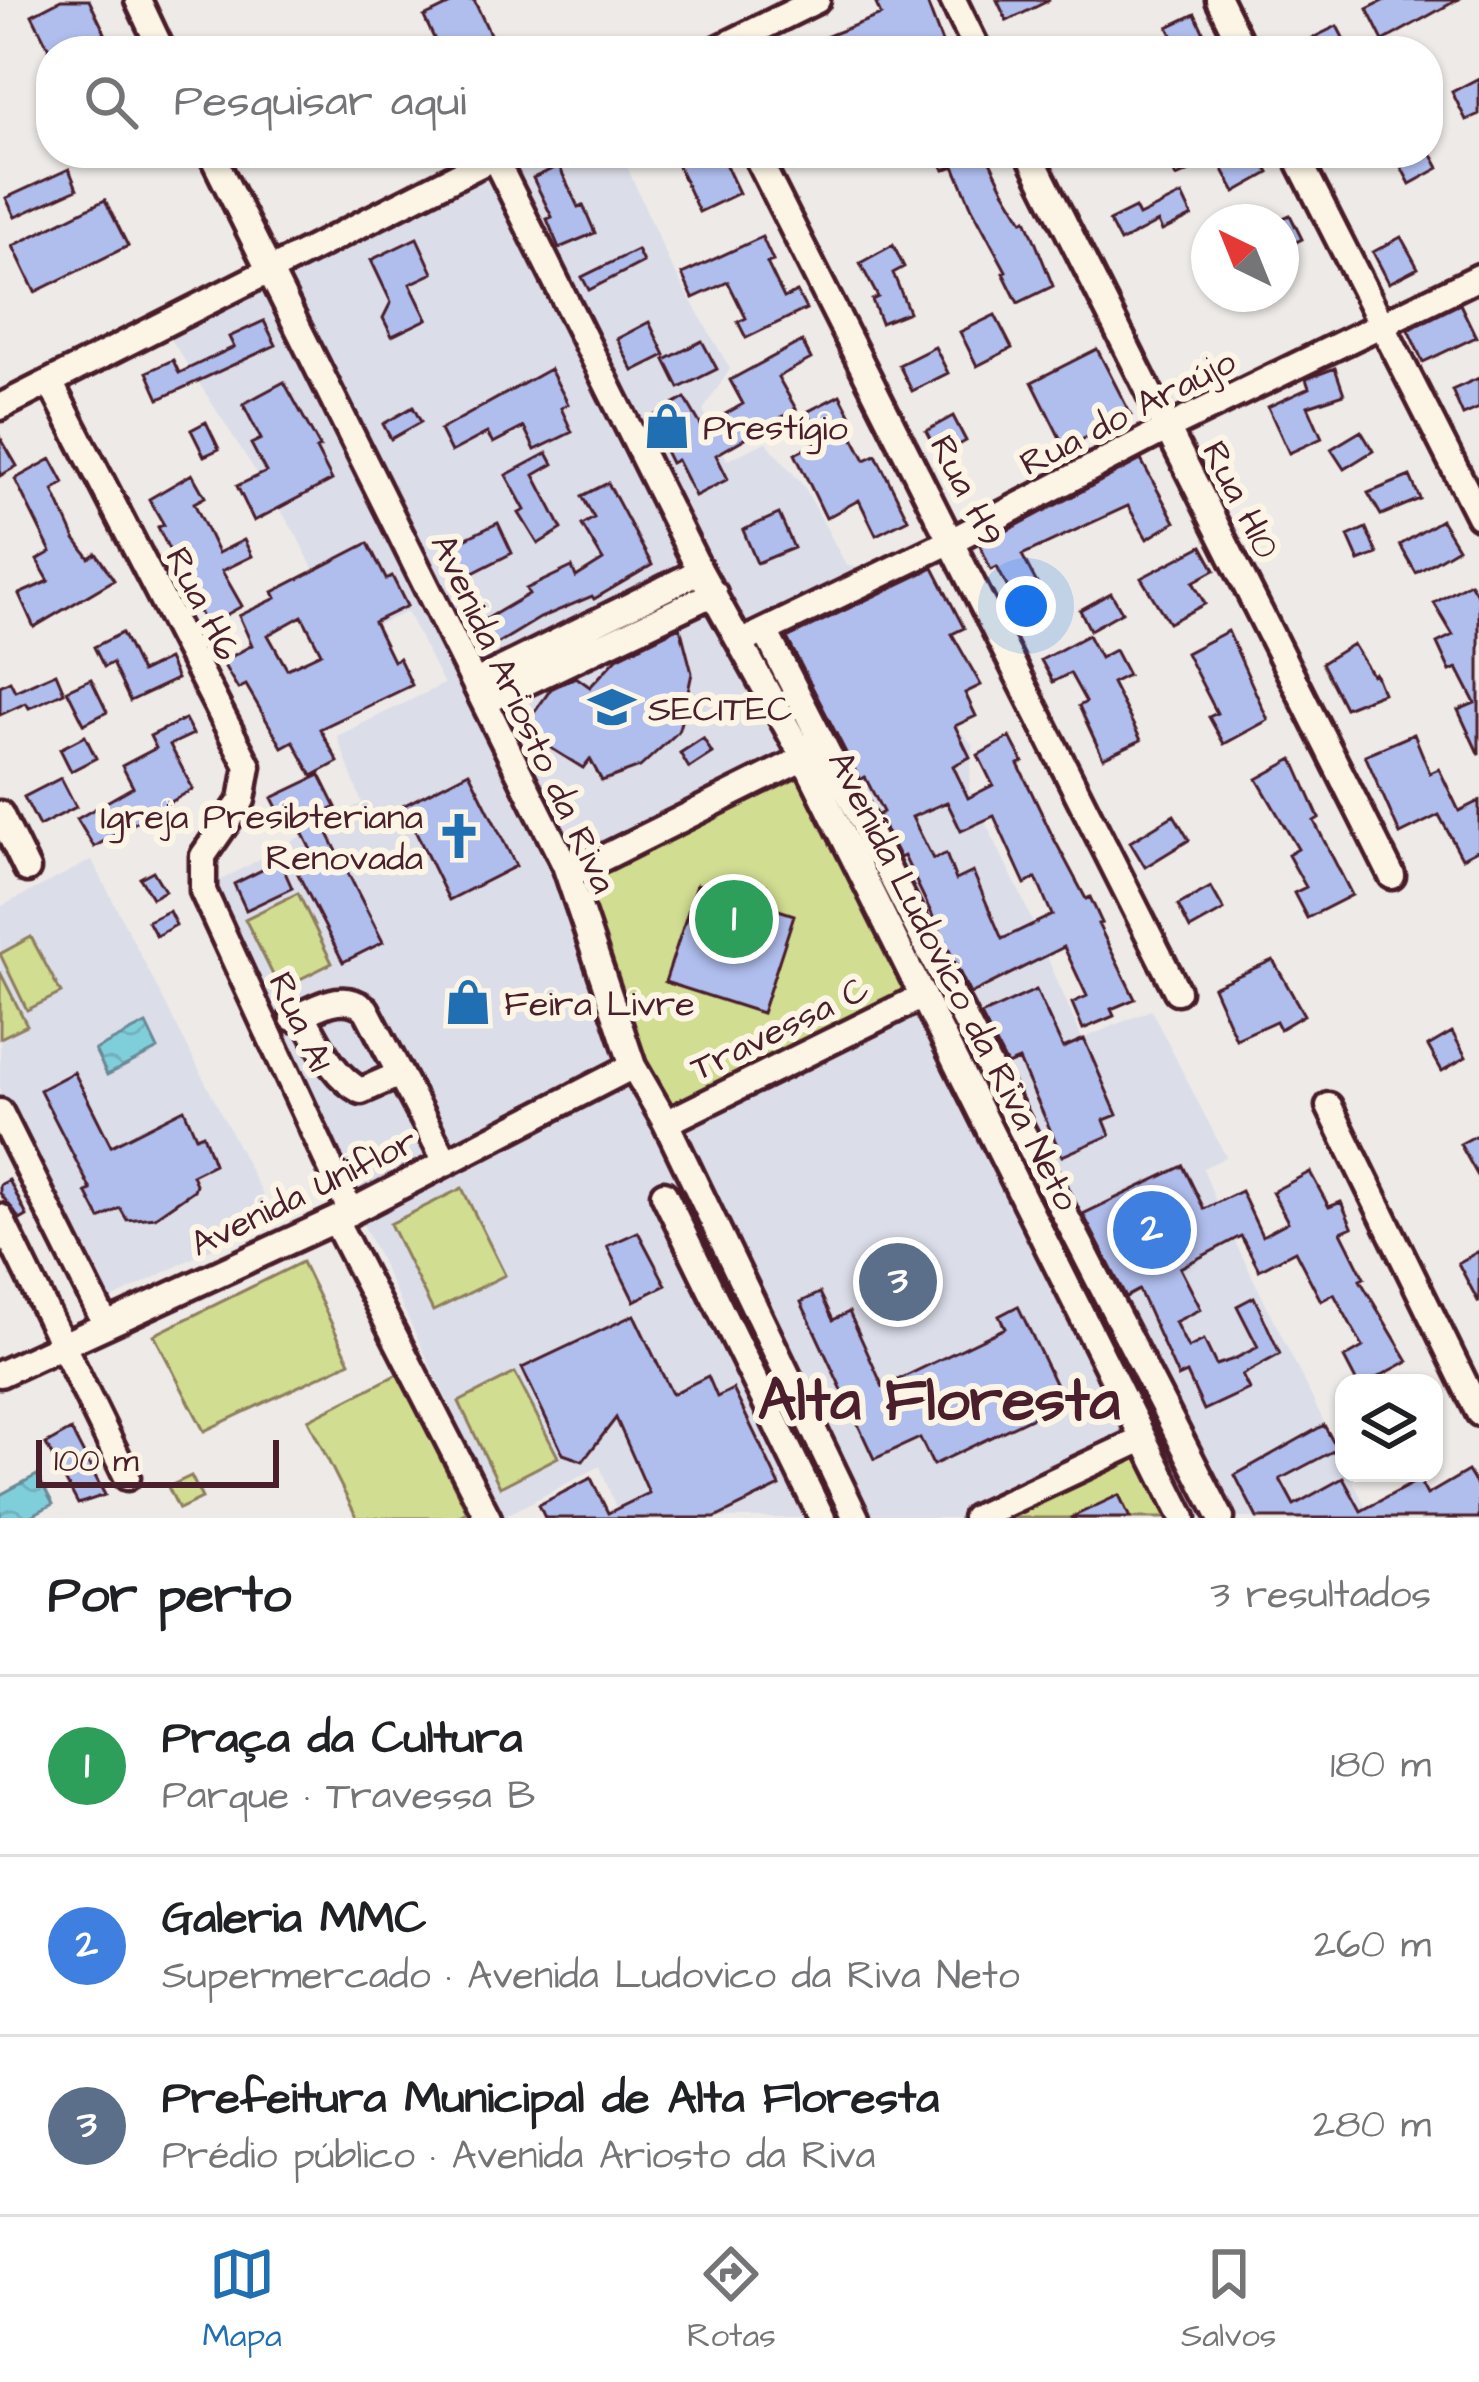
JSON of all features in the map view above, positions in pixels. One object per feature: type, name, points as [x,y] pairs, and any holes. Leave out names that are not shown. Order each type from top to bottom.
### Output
[{"type":"street","points":[[138,0],[155,36]]},
{"type":"street","points":[[744,36],[817,0]]},
{"type":"street","points":[[953,0],[971,36]]},
{"type":"street","points":[[1219,0],[1237,36]]},
{"type":"street","name":"Avenida Ariosto da Riva","points":[[218,168],[569,875],[633,1066],[666,1123],[856,1518]]},
{"type":"street","points":[[0,406],[472,168]]},
{"type":"street","name":"Avenida Ludovico da Riva Neto","points":[[504,168],[707,582],[754,636],[803,758],[1183,1518]]},
{"type":"street","name":"Rua H9","points":[[763,168],[1177,991]]},
{"type":"street","name":"Rua H10","points":[[1036,168],[1392,876]]},
{"type":"street","points":[[1302,168],[1479,516]]},
{"type":"street","name":"Rua do Araújo","points":[[754,636],[1479,278]]},
{"type":"street","name":"Rua H6","points":[[50,382],[248,766],[242,800],[203,856]]},
{"type":"street","points":[[480,692],[707,582]]},
{"type":"street","points":[[754,636],[1221,1518]]},
{"type":"street","points":[[569,875],[803,758]]},
{"type":"street","points":[[0,814],[27,869]]},
{"type":"street","name":"Rua A1","points":[[203,856],[203,891],[276,1050],[343,1216],[488,1518]]},
{"type":"street","name":"Travessa C","points":[[666,1123],[923,996]]},
{"type":"street","points":[[276,1050],[288,1040],[298,1016],[338,1000],[359,1002],[446,1162]]},
{"type":"street","points":[[260,1014],[277,1009],[298,1016],[332,1068],[345,1083],[361,1091],[400,1074]]},
{"type":"street","name":"Avenida Uniflor","points":[[0,1374],[343,1216],[633,1066]]},
{"type":"street","points":[[1329,1106],[1479,1413]]},
{"type":"street","points":[[0,1112],[106,1325]]},
{"type":"street","points":[[664,1194],[822,1518]]},
{"type":"street","points":[[0,1217],[127,1477]]},
{"type":"street","points":[[975,1518],[1143,1439]]},
{"type":"shaded area","points":[[500,168],[628,168],[669,262],[730,369],[703,410],[727,460],[766,442],[805,488],[846,565],[890,578],[922,648],[942,737],[959,730],[973,745],[969,789],[1020,893],[1082,1039],[1151,1010],[1226,1157],[1203,1168],[1335,1445],[1335,1482],[1353,1482],[1371,1518],[620,1518],[600,1466],[503,1517],[342,1180],[214,884],[362,803],[337,736],[444,684],[407,612],[347,637],[297,536],[169,336]]},
{"type":"shaded area","points":[[92,860],[274,1217],[84,1313],[0,1137],[0,907]]},
{"type":"green space","points":[[797,773],[914,989],[671,1114],[626,1018],[581,882]]},
{"type":"green space","points":[[298,893],[332,963],[280,989],[245,919]]},
{"type":"green space","points":[[31,937],[61,993],[27,1010],[0,954]]},
{"type":"green space","points":[[0,972],[27,1025],[0,1038]]},
{"type":"green space","points":[[462,1188],[505,1275],[433,1311],[390,1224]]},
{"type":"green space","points":[[302,1262],[350,1362],[204,1431],[154,1335]]},
{"type":"green space","points":[[515,1373],[558,1457],[500,1487],[459,1402]]},
{"type":"green space","points":[[398,1374],[467,1512],[455,1518],[357,1518],[308,1420]]},
{"type":"green space","points":[[1140,1447],[1174,1518],[990,1518]]},
{"type":"green space","points":[[191,1476],[202,1498],[179,1509],[168,1487]]},
{"type":"water","points":[[146,1024],[158,1049],[107,1075],[95,1050]]},
{"type":"water","points":[[37,1475],[53,1504],[27,1518],[0,1518],[0,1495]]},
{"type":"building","points":[[61,0],[89,0],[105,33],[42,36],[32,15]]},
{"type":"building","points":[[459,0],[474,0],[491,36],[433,36],[424,17]]},
{"type":"building","points":[[926,0],[940,36],[828,36],[881,15],[876,4]]},
{"type":"building","points":[[997,0],[1050,0],[1007,21]]},
{"type":"building","points":[[1385,0],[1457,0],[1392,36],[1380,36],[1367,9]]},
{"type":"building","points":[[1195,14],[1205,36],[1172,36],[1168,27]]},
{"type":"building","points":[[1337,26],[1342,36],[1317,36]]},
{"type":"building","points":[[1479,78],[1479,114],[1466,120],[1452,92]]},
{"type":"building","points":[[560,168],[595,233],[559,248],[547,219],[552,217],[533,178]]},
{"type":"building","points":[[679,168],[727,168],[739,193],[699,212]]},
{"type":"building","points":[[955,168],[993,168],[1023,221],[1026,219],[1053,286],[1018,303]]},
{"type":"building","points":[[1172,168],[1191,168],[1192,170],[1176,177]]},
{"type":"building","points":[[1222,168],[1266,168],[1269,173],[1235,192]]},
{"type":"building","points":[[1402,168],[1439,168],[1410,184]]},
{"type":"building","points":[[69,169],[77,189],[15,217],[6,198]]},
{"type":"building","points":[[1182,195],[1191,214],[1162,231],[1158,222],[1120,242],[1109,221],[1135,208],[1139,216]]},
{"type":"building","points":[[105,200],[128,246],[35,292],[13,246]]},
{"type":"building","points":[[762,237],[773,261],[767,263],[784,298],[797,292],[806,309],[746,338],[738,322],[746,318],[728,282],[693,298],[682,274]]},
{"type":"building","points":[[1401,237],[1418,268],[1389,283],[1373,252]]},
{"type":"building","points":[[417,238],[433,273],[410,284],[427,319],[392,336],[383,318],[391,302],[371,260]]},
{"type":"building","points":[[893,245],[904,267],[893,273],[909,312],[881,323],[872,300],[878,297],[860,263]]},
{"type":"building","points":[[637,250],[643,262],[589,290],[582,277]]},
{"type":"building","points":[[1460,304],[1476,337],[1423,362],[1408,330]]},
{"type":"building","points":[[995,315],[1012,348],[977,366],[960,332]]},
{"type":"building","points":[[264,321],[276,345],[159,399],[147,372],[173,360],[179,373],[234,347],[229,337]]},
{"type":"building","points":[[649,322],[665,355],[633,371],[617,339]]},
{"type":"building","points":[[702,341],[717,369],[679,388],[665,360]]},
{"type":"building","points":[[802,341],[811,359],[778,377],[796,409],[716,455],[728,479],[695,496],[677,460],[671,463],[662,445],[667,442],[652,417],[685,398],[702,427],[743,404],[730,380]]},
{"type":"building","points":[[935,347],[948,373],[912,391],[899,365]]},
{"type":"building","points":[[1097,349],[1131,415],[1065,448],[1032,382]]},
{"type":"building","points":[[1335,368],[1344,394],[1308,406],[1322,438],[1289,453],[1268,407],[1309,388],[1306,379]]},
{"type":"building","points":[[550,369],[568,404],[561,408],[572,432],[535,450],[524,427],[493,443],[487,433],[451,452],[440,430]]},
{"type":"building","points":[[1479,378],[1479,408],[1463,415],[1452,390]]},
{"type":"building","points":[[284,382],[320,447],[316,449],[332,480],[254,521],[237,486],[266,472],[251,444],[261,439],[243,404]]},
{"type":"building","points":[[840,395],[852,418],[845,422],[865,460],[876,455],[908,519],[876,535],[859,500],[826,518],[795,454],[822,440],[807,412]]},
{"type":"building","points":[[413,407],[421,422],[391,439],[383,424]]},
{"type":"building","points":[[953,416],[966,441],[939,456],[926,431]]},
{"type":"building","points":[[206,422],[219,449],[204,456],[191,430]]},
{"type":"building","points":[[1361,431],[1373,451],[1344,469],[1331,449]]},
{"type":"building","points":[[0,437],[17,466],[0,476]]},
{"type":"building","points":[[547,453],[553,464],[534,475],[562,529],[538,544],[519,513],[525,510],[506,475]]},
{"type":"building","points":[[51,459],[64,483],[53,490],[75,539],[89,558],[96,553],[114,580],[34,627],[19,594],[49,581],[37,560],[51,552],[15,479]]},
{"type":"building","points":[[1141,460],[1175,522],[1147,539],[1128,506],[1022,555],[1040,589],[1015,602],[997,567],[991,570],[980,545]]},
{"type":"building","points":[[192,474],[205,497],[194,503],[218,553],[244,540],[252,556],[222,571],[242,606],[206,626],[149,499]]},
{"type":"building","points":[[1410,476],[1420,499],[1381,515],[1368,493]]},
{"type":"building","points":[[608,483],[652,565],[594,599],[540,618],[492,647],[478,624],[529,594],[526,589],[572,567],[576,577],[603,560],[582,525],[594,518],[582,496]]},
{"type":"building","points":[[779,514],[794,548],[757,563],[743,530]]},
{"type":"building","points":[[1441,520],[1458,548],[1416,573],[1400,545]]},
{"type":"building","points":[[498,523],[512,553],[459,580],[444,549]]},
{"type":"building","points":[[1366,528],[1377,554],[1359,561],[1348,536]]},
{"type":"building","points":[[368,543],[386,579],[392,576],[407,606],[374,622],[393,661],[399,658],[412,685],[320,729],[338,762],[312,776],[293,741],[282,747],[246,685],[238,689],[222,662],[252,645],[239,616],[276,598],[273,592]],"holes":[[[302,616],[321,653],[287,669],[268,635]]]},
{"type":"building","points":[[1202,546],[1215,570],[1193,582],[1205,604],[1169,623],[1141,578]]},
{"type":"building","points":[[933,568],[964,628],[952,634],[981,685],[965,693],[976,716],[955,726],[970,757],[953,766],[968,798],[993,785],[978,755],[1010,737],[1023,762],[1018,764],[1086,899],[1090,897],[1135,999],[1111,1009],[1114,1016],[1083,1029],[1072,1003],[1087,996],[1064,947],[970,994],[904,856],[900,858],[878,815],[883,812],[865,777],[860,780],[787,638]],"holes":[[[947,802],[961,831],[994,816],[1025,884],[1036,878],[1052,915],[1002,939],[973,872],[956,880],[946,854],[933,859],[912,817]]]},
{"type":"building","points":[[1470,583],[1479,598],[1479,755],[1458,710],[1475,703],[1457,668],[1450,671],[1437,643],[1453,635],[1434,603]]},
{"type":"building","points":[[1111,593],[1122,612],[1090,630],[1080,610]]},
{"type":"building","name":"SECITEC","points":[[680,627],[692,673],[683,715],[678,732],[640,767],[602,781],[590,759],[583,768],[522,730],[551,689],[576,677],[590,687],[617,658]]},
{"type":"building","points":[[1228,631],[1268,720],[1224,744],[1209,717],[1217,713],[1186,653]]},
{"type":"building","points":[[122,633],[141,672],[168,659],[177,679],[130,701],[112,663],[104,667],[94,647]]},
{"type":"building","points":[[1088,635],[1100,658],[1115,650],[1128,675],[1112,683],[1141,740],[1103,758],[1079,706],[1086,702],[1070,673],[1053,682],[1041,660]]},
{"type":"building","points":[[1353,644],[1375,673],[1383,693],[1345,708],[1322,663]]},
{"type":"building","points":[[56,673],[64,692],[0,715],[0,686],[10,681],[15,691]]},
{"type":"building","points":[[91,679],[107,712],[84,724],[67,690]]},
{"type":"building","points":[[185,719],[193,734],[170,745],[193,789],[94,847],[77,819],[133,787],[122,766],[156,748],[150,736]]},
{"type":"building","points":[[1414,734],[1430,773],[1439,769],[1459,811],[1479,801],[1479,849],[1462,858],[1439,815],[1400,834],[1365,755]]},
{"type":"building","points":[[85,736],[96,758],[71,771],[60,749]]},
{"type":"building","points":[[703,738],[712,753],[689,768],[680,753]]},
{"type":"building","points":[[1293,759],[1319,818],[1314,821],[1352,895],[1307,918],[1294,893],[1306,887],[1288,855],[1298,849],[1257,779]]},
{"type":"building","name":"Igreja Presibteriana Renovada","points":[[469,772],[516,866],[449,900],[403,806]]},
{"type":"building","points":[[320,775],[336,807],[319,816],[383,942],[343,962],[298,874],[318,864],[299,826],[289,831],[272,798]]},
{"type":"building","points":[[61,778],[76,807],[39,826],[24,797]]},
{"type":"building","points":[[1174,815],[1189,840],[1145,867],[1130,842]]},
{"type":"building","points":[[280,861],[292,888],[246,910],[234,884]]},
{"type":"building","points":[[153,871],[165,891],[152,898],[140,878]]},
{"type":"building","points":[[735,876],[766,885],[760,904],[794,915],[762,1013],[665,982],[697,884],[730,894]]},
{"type":"building","points":[[1211,887],[1224,910],[1190,929],[1178,905]]},
{"type":"building","points":[[169,911],[176,925],[156,936],[148,921]]},
{"type":"building","points":[[1273,960],[1304,1015],[1280,1029],[1276,1021],[1236,1039],[1213,987]]},
{"type":"building","points":[[1036,990],[1063,1048],[1084,1039],[1117,1115],[1104,1120],[1110,1135],[1062,1156],[1019,1060],[1007,1065],[981,1015]]},
{"type":"building","points":[[1452,1032],[1466,1057],[1442,1071],[1428,1046]]},
{"type":"building","points":[[74,1072],[111,1146],[184,1109],[196,1137],[203,1134],[214,1164],[192,1175],[194,1190],[155,1217],[127,1220],[120,1208],[100,1219],[86,1192],[91,1190],[40,1090]]},
{"type":"building","points":[[1479,1134],[1479,1178],[1460,1144]]},
{"type":"building","points":[[1183,1166],[1204,1209],[1241,1191],[1262,1236],[1288,1222],[1272,1192],[1310,1172],[1329,1207],[1341,1202],[1352,1227],[1341,1232],[1364,1278],[1360,1280],[1408,1361],[1384,1374],[1352,1374],[1344,1358],[1363,1347],[1334,1294],[1321,1301],[1295,1251],[1259,1270],[1241,1236],[1180,1268],[1201,1309],[1175,1322],[1188,1348],[1204,1340],[1216,1365],[1258,1347],[1237,1306],[1254,1297],[1280,1354],[1242,1375],[1249,1389],[1204,1410],[1187,1373],[1178,1377],[1139,1290],[1126,1297],[1083,1214]]},
{"type":"building","points":[[9,1180],[27,1216],[20,1220],[0,1193],[0,1185]]},
{"type":"building","points":[[638,1232],[666,1285],[634,1301],[607,1246]]},
{"type":"building","points":[[1479,1251],[1479,1303],[1458,1263]]},
{"type":"building","points":[[820,1293],[833,1320],[849,1312],[883,1387],[1005,1328],[999,1316],[1018,1306],[1064,1402],[933,1465],[920,1438],[874,1459],[801,1302]]},
{"type":"building","points":[[634,1315],[672,1394],[708,1376],[717,1397],[733,1389],[780,1486],[715,1518],[545,1518],[539,1505],[591,1478],[608,1513],[649,1493],[616,1418],[583,1461],[563,1454],[522,1368]]},
{"type":"building","points":[[1324,1425],[1335,1450],[1280,1479],[1294,1505],[1336,1482],[1345,1482],[1361,1511],[1415,1482],[1427,1495],[1468,1471],[1479,1489],[1479,1518],[1257,1518],[1235,1475]]},
{"type":"building","points":[[71,1430],[105,1495],[78,1504],[46,1444]]},
{"type":"building","points":[[1119,1495],[1130,1518],[1070,1518]]},
{"type":"place","name":"Prestígio","points":[[667,426]]},
{"type":"place","name":"SECITEC","points":[[612,707]]},
{"type":"place","name":"Igreja Presibteriana Renovada","points":[[459,836]]},
{"type":"place","name":"Praça da Cultura","points":[[734,919]]},
{"type":"place","name":"Feira Livre","points":[[468,1002]]},
{"type":"place","name":"Galeria MMC","points":[[1152,1230]]},
{"type":"place","name":"Prefeitura Municipal de Alta Floresta","points":[[898,1282]]},
{"type":"district","name":"Alta Floresta","points":[[939,1398]]}]
